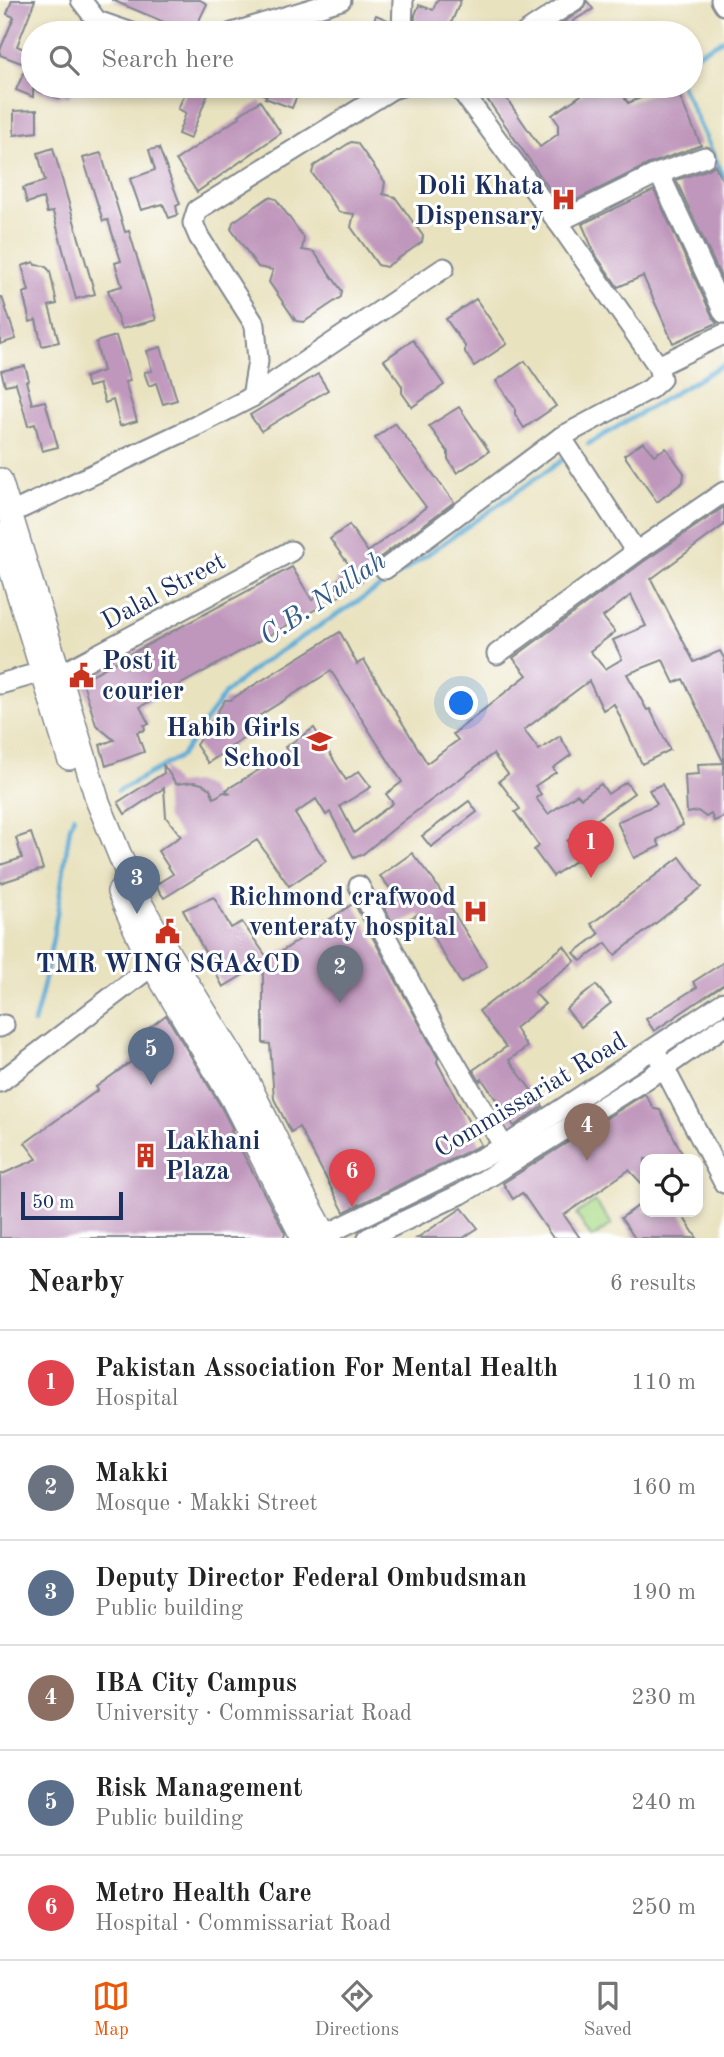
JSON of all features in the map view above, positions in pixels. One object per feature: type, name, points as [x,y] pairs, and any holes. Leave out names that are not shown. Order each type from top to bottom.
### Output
[{"type":"main road","points":[[0,480],[11,513],[91,826],[152,966],[319,1237]]},
{"type":"main road","points":[[0,534],[98,802],[137,897],[245,1076],[300,1189],[319,1237]]},
{"type":"street","points":[[81,0],[97,21]]},
{"type":"street","points":[[272,21],[341,0]]},
{"type":"street","points":[[402,21],[403,0]]},
{"type":"street","points":[[543,21],[575,0]]},
{"type":"street","points":[[721,0],[724,5]]},
{"type":"street","points":[[252,397],[258,361],[255,324],[199,237],[193,223],[197,210],[377,98]]},
{"type":"street","points":[[385,569],[561,438],[650,389],[661,379],[658,366],[558,222],[467,98]]},
{"type":"street","points":[[558,222],[659,173],[705,157]]},
{"type":"street","points":[[659,173],[724,313]]},
{"type":"street","points":[[11,513],[252,397],[444,268]]},
{"type":"street","points":[[658,366],[724,334]]},
{"type":"street","points":[[561,438],[636,552]]},
{"type":"street","points":[[497,654],[636,552],[724,492]]},
{"type":"street","name":"Dalal Street","points":[[0,684],[50,673],[291,551]]},
{"type":"street","points":[[359,886],[433,1025],[504,1147]]},
{"type":"street","points":[[0,1082],[152,966]]},
{"type":"street","name":"Commissariat Road","points":[[319,1237],[504,1147],[724,1002]]},
{"type":"street","name":"Commissariat Road","points":[[368,1238],[461,1194],[664,1068],[724,1027]]},
{"type":"street","points":[[654,1049],[724,1183]]},
{"type":"green space","points":[[595,1201],[612,1224],[592,1238],[576,1214]]},
{"type":"building","points":[[12,0],[35,0],[27,21],[21,21],[21,36],[17,46],[21,48],[21,63],[0,55],[14,17],[7,14]]},
{"type":"building","points":[[112,0],[200,0],[207,4],[199,21],[162,21]]},
{"type":"building","points":[[437,0],[461,0],[452,21],[415,21],[419,5],[433,10]]},
{"type":"building","points":[[587,1],[593,9],[573,21],[565,21],[582,10]]},
{"type":"building","points":[[376,15],[388,20],[388,21],[374,21]]},
{"type":"building","points":[[21,79],[21,92],[16,90]]},
{"type":"building","points":[[183,98],[206,98],[190,139],[178,134],[186,113],[178,109]]},
{"type":"building","points":[[265,98],[296,98],[292,108]]},
{"type":"building","points":[[486,98],[506,98],[540,147],[558,134],[558,123],[552,115],[577,98],[625,98],[628,103],[640,98],[680,98],[701,145],[649,164],[562,207]]},
{"type":"building","points":[[260,101],[281,133],[197,192],[176,160]]},
{"type":"building","points":[[37,110],[37,132],[14,135],[14,111]]},
{"type":"building","points":[[351,142],[357,143],[385,182],[383,194],[395,197],[423,236],[422,242],[386,267],[378,265],[351,227],[354,214],[339,212],[312,173],[314,166]]},
{"type":"building","points":[[53,148],[95,294],[76,299],[53,212],[47,213],[43,198],[27,203],[23,188],[45,181],[38,153]]},
{"type":"building","points":[[159,148],[180,204],[176,206],[178,215],[169,218],[163,204],[141,210],[130,179],[155,170],[149,150]]},
{"type":"building","points":[[101,153],[125,232],[129,231],[156,320],[121,329],[108,290],[122,286],[115,263],[121,261],[108,220],[103,221],[83,158]]},
{"type":"building","points":[[715,165],[724,184],[724,284],[676,180]]},
{"type":"building","points":[[654,190],[717,323],[673,343],[643,276],[618,287],[595,254],[582,224]]},
{"type":"building","points":[[269,197],[276,199],[304,238],[302,250],[314,252],[342,291],[341,297],[304,322],[296,321],[269,282],[273,270],[258,267],[231,229],[233,222]]},
{"type":"building","points":[[34,262],[35,265],[45,266],[50,271],[57,304],[49,306],[59,342],[42,346],[36,320],[30,322],[23,293],[29,291],[22,266]]},
{"type":"building","points":[[0,297],[16,339],[0,344]]},
{"type":"building","points":[[476,299],[507,344],[474,366],[465,352],[465,346],[446,319]]},
{"type":"building","points":[[116,336],[130,381],[125,382],[137,421],[120,426],[113,400],[105,403],[99,384],[88,387],[85,377],[103,371],[96,342]]},
{"type":"building","points":[[413,340],[444,385],[412,407],[402,393],[402,386],[384,360]]},
{"type":"building","points":[[161,347],[177,400],[163,404],[156,383],[149,386],[144,372],[152,371],[147,351]]},
{"type":"building","points":[[525,361],[556,406],[524,428],[515,414],[515,408],[496,381]]},
{"type":"building","points":[[25,366],[32,404],[45,401],[58,447],[42,451],[35,424],[28,426],[16,383],[5,385],[1,371]]},
{"type":"building","points":[[318,374],[328,390],[261,431],[250,415]]},
{"type":"building","points":[[459,407],[489,451],[457,473],[448,459],[448,452],[429,426]]},
{"type":"building","points":[[395,423],[454,502],[378,559],[374,565],[374,573],[345,593],[140,707],[149,724],[144,725],[145,730],[137,732],[144,752],[106,766],[100,745],[114,740],[96,725],[82,680],[292,567],[312,600],[338,584],[336,581],[352,569],[330,539],[349,525],[368,552],[426,507],[375,438]]},
{"type":"building","points":[[643,442],[654,455],[666,448],[684,473],[683,482],[657,502],[624,455]]},
{"type":"building","points":[[724,507],[724,525],[651,579],[694,662],[720,651],[724,658],[724,763],[683,679],[674,683],[663,660],[627,674],[647,710],[650,709],[670,750],[642,764],[614,704],[603,710],[589,681],[524,730],[539,750],[560,736],[571,755],[553,768],[556,772],[535,786],[541,794],[536,798],[548,814],[577,794],[581,798],[601,784],[608,794],[626,782],[634,793],[567,841],[579,858],[553,876],[534,850],[539,846],[515,812],[520,809],[499,781],[508,774],[493,754],[363,854],[354,858],[330,812],[326,815],[316,799],[295,814],[326,861],[289,886],[257,840],[164,898],[155,885],[173,874],[158,851],[181,836],[166,817],[164,788],[125,814],[118,802],[164,773],[163,764],[176,784],[202,784],[210,789],[214,798],[224,792],[229,793],[226,790],[288,752],[285,747],[314,728],[346,780],[359,771],[371,787],[340,806],[354,833],[393,803],[386,794],[402,782],[331,671],[246,724],[251,733],[208,763],[196,745],[225,700],[230,700],[340,632],[357,664],[364,660],[427,763],[458,740],[453,734],[527,675],[513,658],[643,562]],"holes":[[[631,595],[646,626],[613,640],[622,659],[605,669],[590,651],[615,632],[603,617]]]},
{"type":"building","points":[[724,763],[724,817],[714,821],[711,814],[706,817],[698,811],[687,813],[685,775],[699,774],[698,764]]},
{"type":"building","points":[[662,784],[683,825],[657,840],[660,846],[634,858],[617,822],[657,804],[649,790]]},
{"type":"building","points":[[469,801],[477,812],[431,847],[422,836]]},
{"type":"building","points":[[31,833],[43,869],[0,883],[0,865],[22,858],[16,838]]},
{"type":"building","points":[[412,853],[434,881],[487,966],[461,983],[419,914],[394,926],[380,899],[393,892],[380,876]]},
{"type":"building","points":[[680,857],[702,887],[615,955],[606,943],[581,961],[574,953],[599,934],[591,924]]},
{"type":"building","points":[[214,897],[231,928],[242,922],[269,960],[354,903],[438,1058],[437,1062],[481,1145],[344,1212],[299,1127],[291,1132],[274,1099],[270,1044],[263,1043],[263,963],[223,987],[183,910]]},
{"type":"building","points":[[564,946],[575,961],[534,992],[545,1004],[515,1028],[527,1047],[509,1060],[543,1106],[514,1126],[473,1070],[506,1047],[479,1011]]},
{"type":"building","points":[[724,962],[724,984],[654,1031],[646,1019],[697,987],[693,982]]},
{"type":"building","points":[[596,985],[611,1003],[581,1027],[566,1009]]},
{"type":"building","points":[[166,1015],[220,1105],[285,1233],[284,1238],[0,1238],[0,1175],[37,1159],[25,1143],[153,1046],[144,1032]]},
{"type":"building","points":[[645,1094],[654,1109],[660,1110],[682,1154],[640,1154],[640,1182],[629,1170],[564,1215],[580,1238],[553,1238],[522,1193],[513,1199],[503,1183]]},
{"type":"building","points":[[640,1205],[640,1217],[683,1217],[697,1238],[635,1238],[621,1218]]},
{"type":"building","points":[[462,1208],[478,1228],[463,1238],[417,1238]]},
{"type":"waterway","points":[[703,50],[724,39]]},
{"type":"waterway","points":[[687,98],[724,178]]},
{"type":"waterway","name":"C.B. Nullah","points":[[588,444],[724,364]]},
{"type":"waterway","name":"C.B. Nullah","points":[[118,791],[181,756],[225,693],[260,664],[391,580],[568,456]]},
{"type":"waterway","name":"C.B. Nullah","points":[[34,1023],[51,950],[74,816]]},
{"type":"place","name":"Doli Khata Dispensary","points":[[564,200]]},
{"type":"place","name":"Post it courier","points":[[82,675]]},
{"type":"place","name":"Habib Girls School","points":[[320,742]]},
{"type":"place","name":"Pakistan Association For Mental Health","points":[[591,878]]},
{"type":"place","name":"Richmond crafwood venteraty hospital","points":[[476,911]]},
{"type":"place","name":"Deputy Director Federal Ombudsman","points":[[137,914]]},
{"type":"place","name":"TMR WING SGA&CD","points":[[168,931]]},
{"type":"place","name":"Makki","points":[[340,1003]]},
{"type":"place","name":"Risk Management","points":[[151,1085]]},
{"type":"place","name":"Lakhani Plaza","points":[[145,1155]]},
{"type":"place","name":"IBA City Campus","points":[[587,1161]]},
{"type":"place","name":"Metro Health Care","points":[[352,1207]]}]
